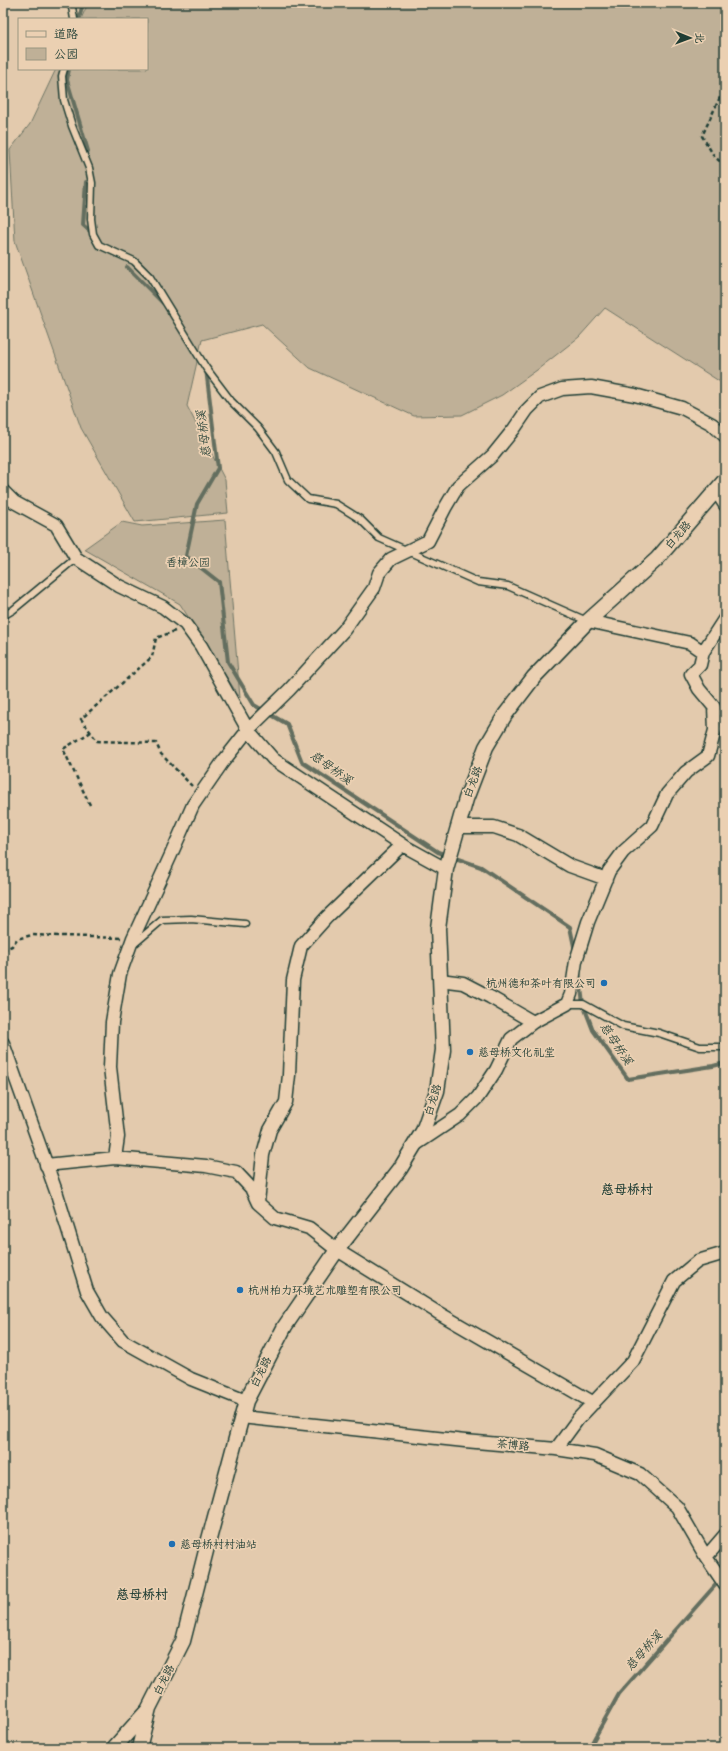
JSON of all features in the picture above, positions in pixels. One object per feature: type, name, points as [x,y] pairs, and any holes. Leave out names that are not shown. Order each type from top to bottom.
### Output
[{"type":"street","points":[[115,1158],[118,1137],[110,1067],[112,1022],[120,974],[131,943],[193,805],[248,730],[289,690],[344,630],[374,588],[379,572],[391,559],[428,541],[458,486],[493,455],[527,410],[540,397],[562,389],[591,388],[635,395],[682,408],[712,424],[725,436]]},
{"type":"street","name":"白龙路","points":[[139,1748],[149,1708],[183,1641],[246,1401],[285,1326],[337,1250],[400,1169],[415,1145],[422,1132],[437,1091],[443,1050],[438,928],[446,869],[466,799],[486,747],[505,715],[534,678],[588,622],[657,559],[725,480]]},
{"type":"street","points":[[3,491],[14,502],[56,525],[76,558],[119,586],[163,607],[187,627],[201,646],[248,730],[273,759],[402,845],[446,869]]},
{"type":"street","points":[[716,491],[725,505]]},
{"type":"street","points":[[415,1145],[460,1115],[481,1092],[496,1070],[511,1039],[533,1022],[567,1004],[571,994],[576,961],[588,922],[610,871],[623,852],[652,826],[666,794],[686,772],[708,756],[715,730],[714,707],[699,689],[691,674],[700,665],[703,652],[725,618]]},
{"type":"street","points":[[588,622],[690,642],[703,652]]},
{"type":"street","points":[[458,827],[494,827],[512,833],[570,866],[606,879]]},
{"type":"street","points":[[258,1203],[262,1155],[270,1130],[286,1102],[289,1075],[293,980],[301,946],[326,917],[402,845]]},
{"type":"street","points":[[440,980],[463,983],[533,1022]]},
{"type":"street","points":[[3,1043],[46,1164],[87,1291],[102,1318],[123,1341],[191,1379],[246,1401]]},
{"type":"street","points":[[46,1164],[115,1158],[206,1166],[236,1172],[251,1188],[258,1203],[275,1218],[309,1228],[337,1250],[437,1312],[594,1403]]},
{"type":"street","points":[[556,1449],[578,1419],[633,1361],[674,1281],[698,1261],[725,1253]]},
{"type":"street","name":"茶博路","points":[[241,1417],[465,1441],[556,1449],[595,1455],[640,1474],[677,1507],[706,1557],[725,1585]]},
{"type":"street","points":[[706,1557],[725,1535]]},
{"type":"street","points":[[114,1748],[149,1708]]},
{"type":"lane","points":[[68,3],[72,7],[74,18]]},
{"type":"lane","points":[[64,70],[62,76],[64,100],[72,126],[89,168],[92,183],[91,219],[93,234],[99,245],[134,261],[150,277],[206,368],[230,401],[258,428],[276,452],[288,480],[308,499],[336,504],[360,519],[378,538],[478,582],[508,586],[588,622]]},
{"type":"lane","points":[[3,616],[13,610],[76,558]]},
{"type":"lane","points":[[131,943],[162,920],[192,919],[245,924]]},
{"type":"lane","points":[[567,1004],[583,1004],[623,1026],[659,1033],[700,1047],[725,1047]]},
{"type":"path","points":[[725,93],[721,95],[702,136],[714,156],[725,166]]},
{"type":"path","points":[[187,627],[156,638],[152,657],[81,719],[97,741],[156,743],[161,754],[201,794]]},
{"type":"path","points":[[91,732],[63,749],[91,807]]},
{"type":"path","points":[[3,950],[12,946],[17,940],[32,935],[131,943]]},
{"type":"green space","points":[[88,3],[725,3],[725,383],[722,383],[605,308],[579,337],[502,395],[462,415],[414,416],[310,368],[262,324],[202,340],[187,406],[225,480],[228,513],[135,522],[81,428],[15,241],[10,150],[30,124],[56,70],[148,70],[148,18],[81,18]]},
{"type":"green space","name":"香樟公园","points":[[225,520],[240,698],[180,604],[84,549],[122,522],[142,526]]},
{"type":"waterway","points":[[79,18],[83,3]]},
{"type":"waterway","points":[[69,70],[67,80],[88,151]]},
{"type":"waterway","points":[[86,182],[83,225],[93,234]]},
{"type":"waterway","name":"慈母桥溪","points":[[127,267],[163,303]]},
{"type":"waterway","name":"慈母桥溪","points":[[206,369],[218,468],[197,504],[186,556],[219,582],[228,662],[254,705],[287,724],[302,762],[438,852],[481,867],[570,927],[575,951]]},
{"type":"waterway","name":"慈母桥溪","points":[[579,972],[583,1004],[593,1030],[628,1079],[725,1063]]},
{"type":"waterway","name":"慈母桥溪","points":[[589,1748],[619,1694],[719,1581]]},
{"type":"place","name":"杭州德和茶叶有限公司","points":[[604,983]]},
{"type":"place","name":"慈母桥文化礼堂","points":[[470,1052]]},
{"type":"place","name":"杭州柏力环境艺术雕塑有限公司","points":[[240,1290]]},
{"type":"place","name":"慈母桥村村油站","points":[[172,1544]]},
{"type":"district","name":"慈母桥村","points":[[627,1190]]},
{"type":"district","name":"慈母桥村","points":[[142,1595]]}]
